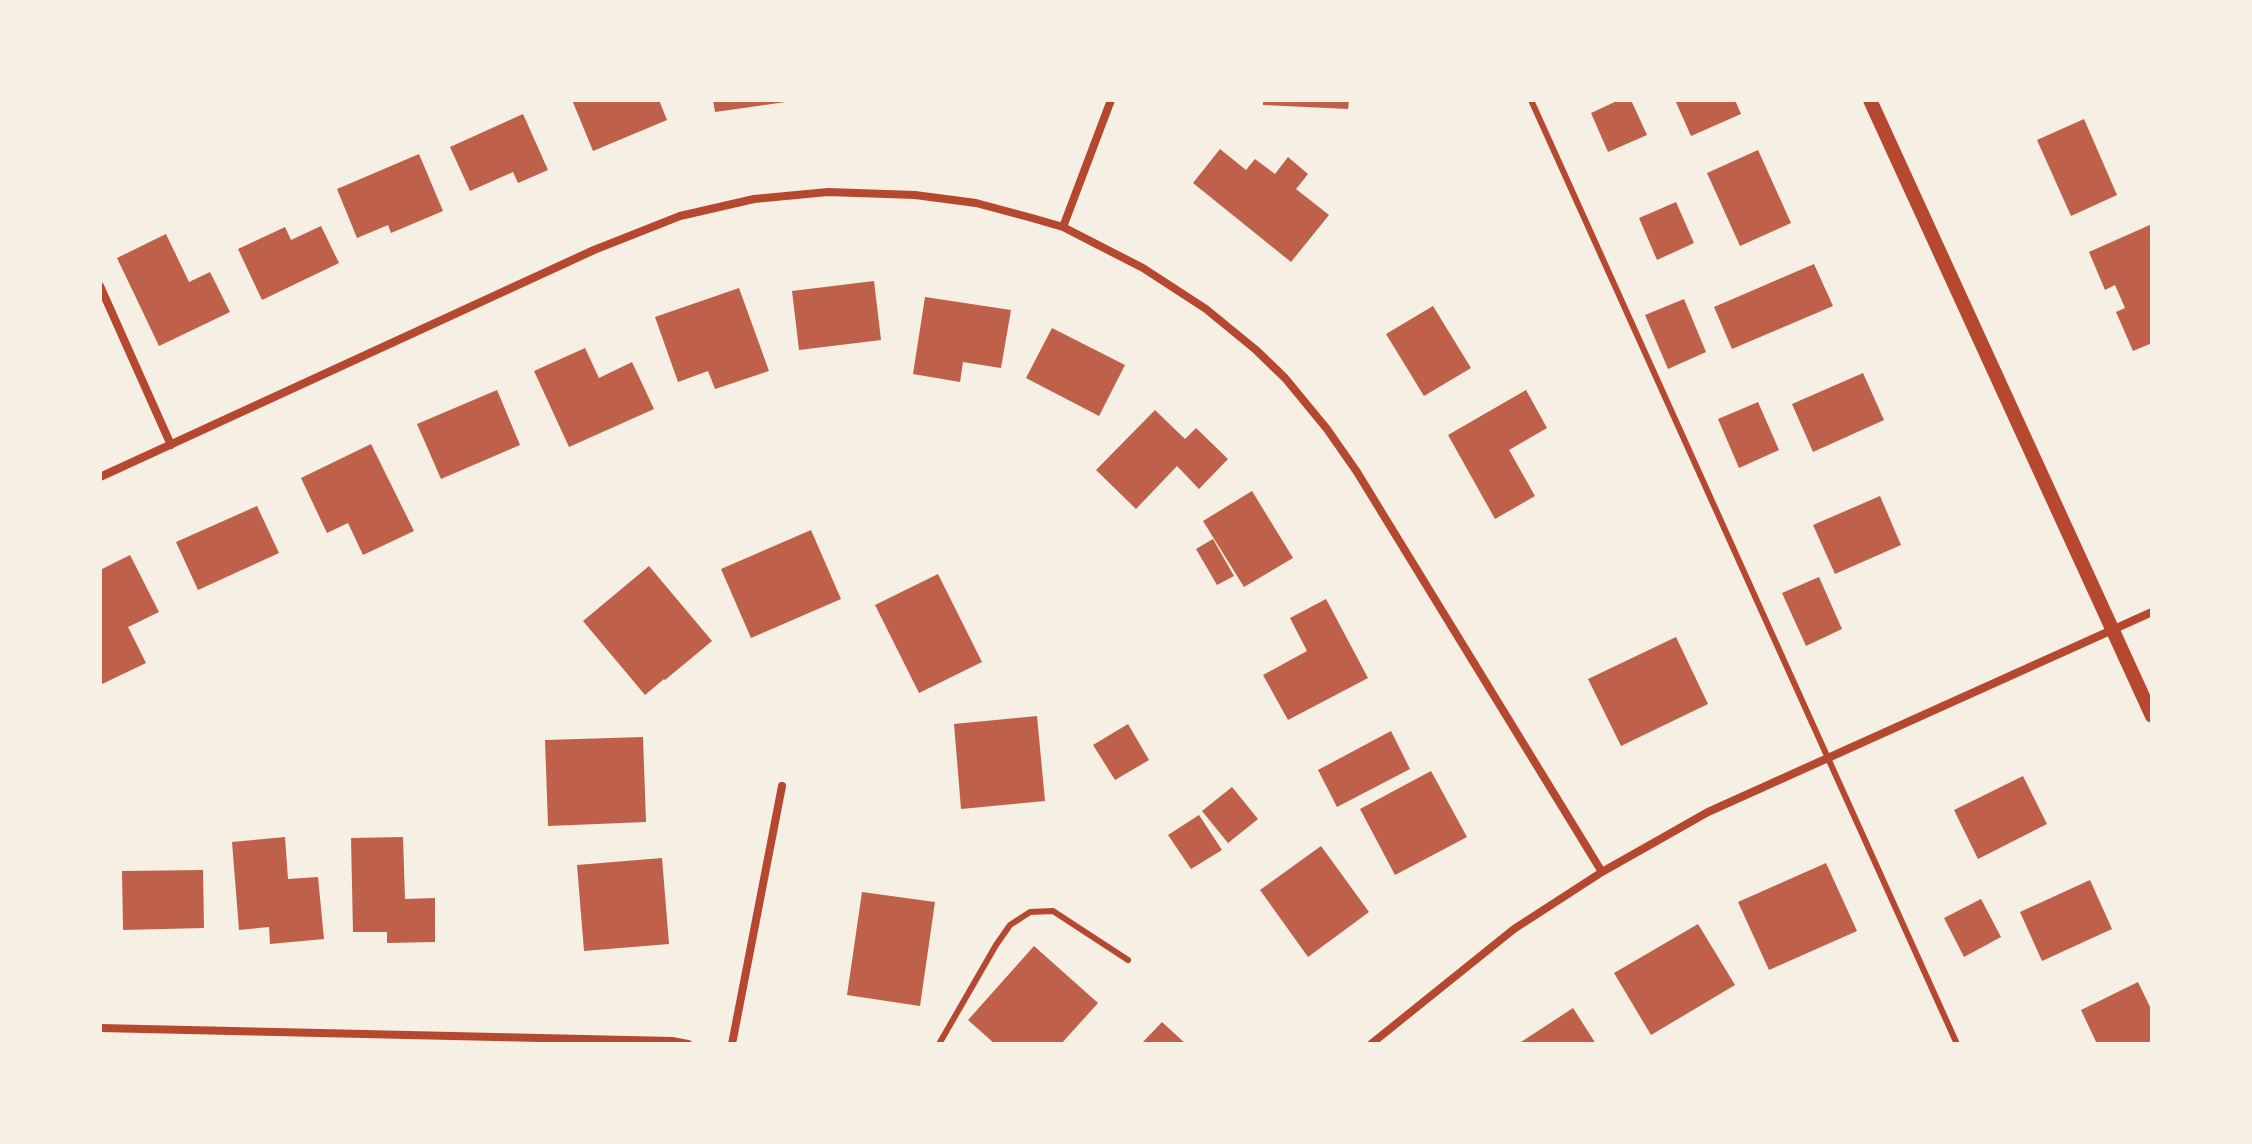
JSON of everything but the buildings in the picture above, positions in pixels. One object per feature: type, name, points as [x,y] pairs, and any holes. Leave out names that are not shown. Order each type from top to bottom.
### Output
[{"type":"street","points":[[1063,227],[1111,100]]},
{"type":"street","points":[[1870,100],[2152,716]]},
{"type":"street","points":[[100,477],[594,250],[680,216],[754,199],[843,192],[915,195],[976,203],[1063,227],[1143,268],[1206,309],[1256,350],[1294,388],[1357,472],[1602,872]]},
{"type":"street","points":[[100,286],[171,445]]},
{"type":"street","points":[[1371,1044],[1514,929],[1602,872],[1708,812],[2152,612]]},
{"type":"street","points":[[732,1044],[782,786]]},
{"type":"street","points":[[100,1028],[672,1041],[688,1044]]},
{"type":"lane","points":[[1531,100],[1957,1044]]},
{"type":"lane","points":[[939,1044],[996,945],[1010,925],[1030,912],[1053,911],[1128,960]]}]
